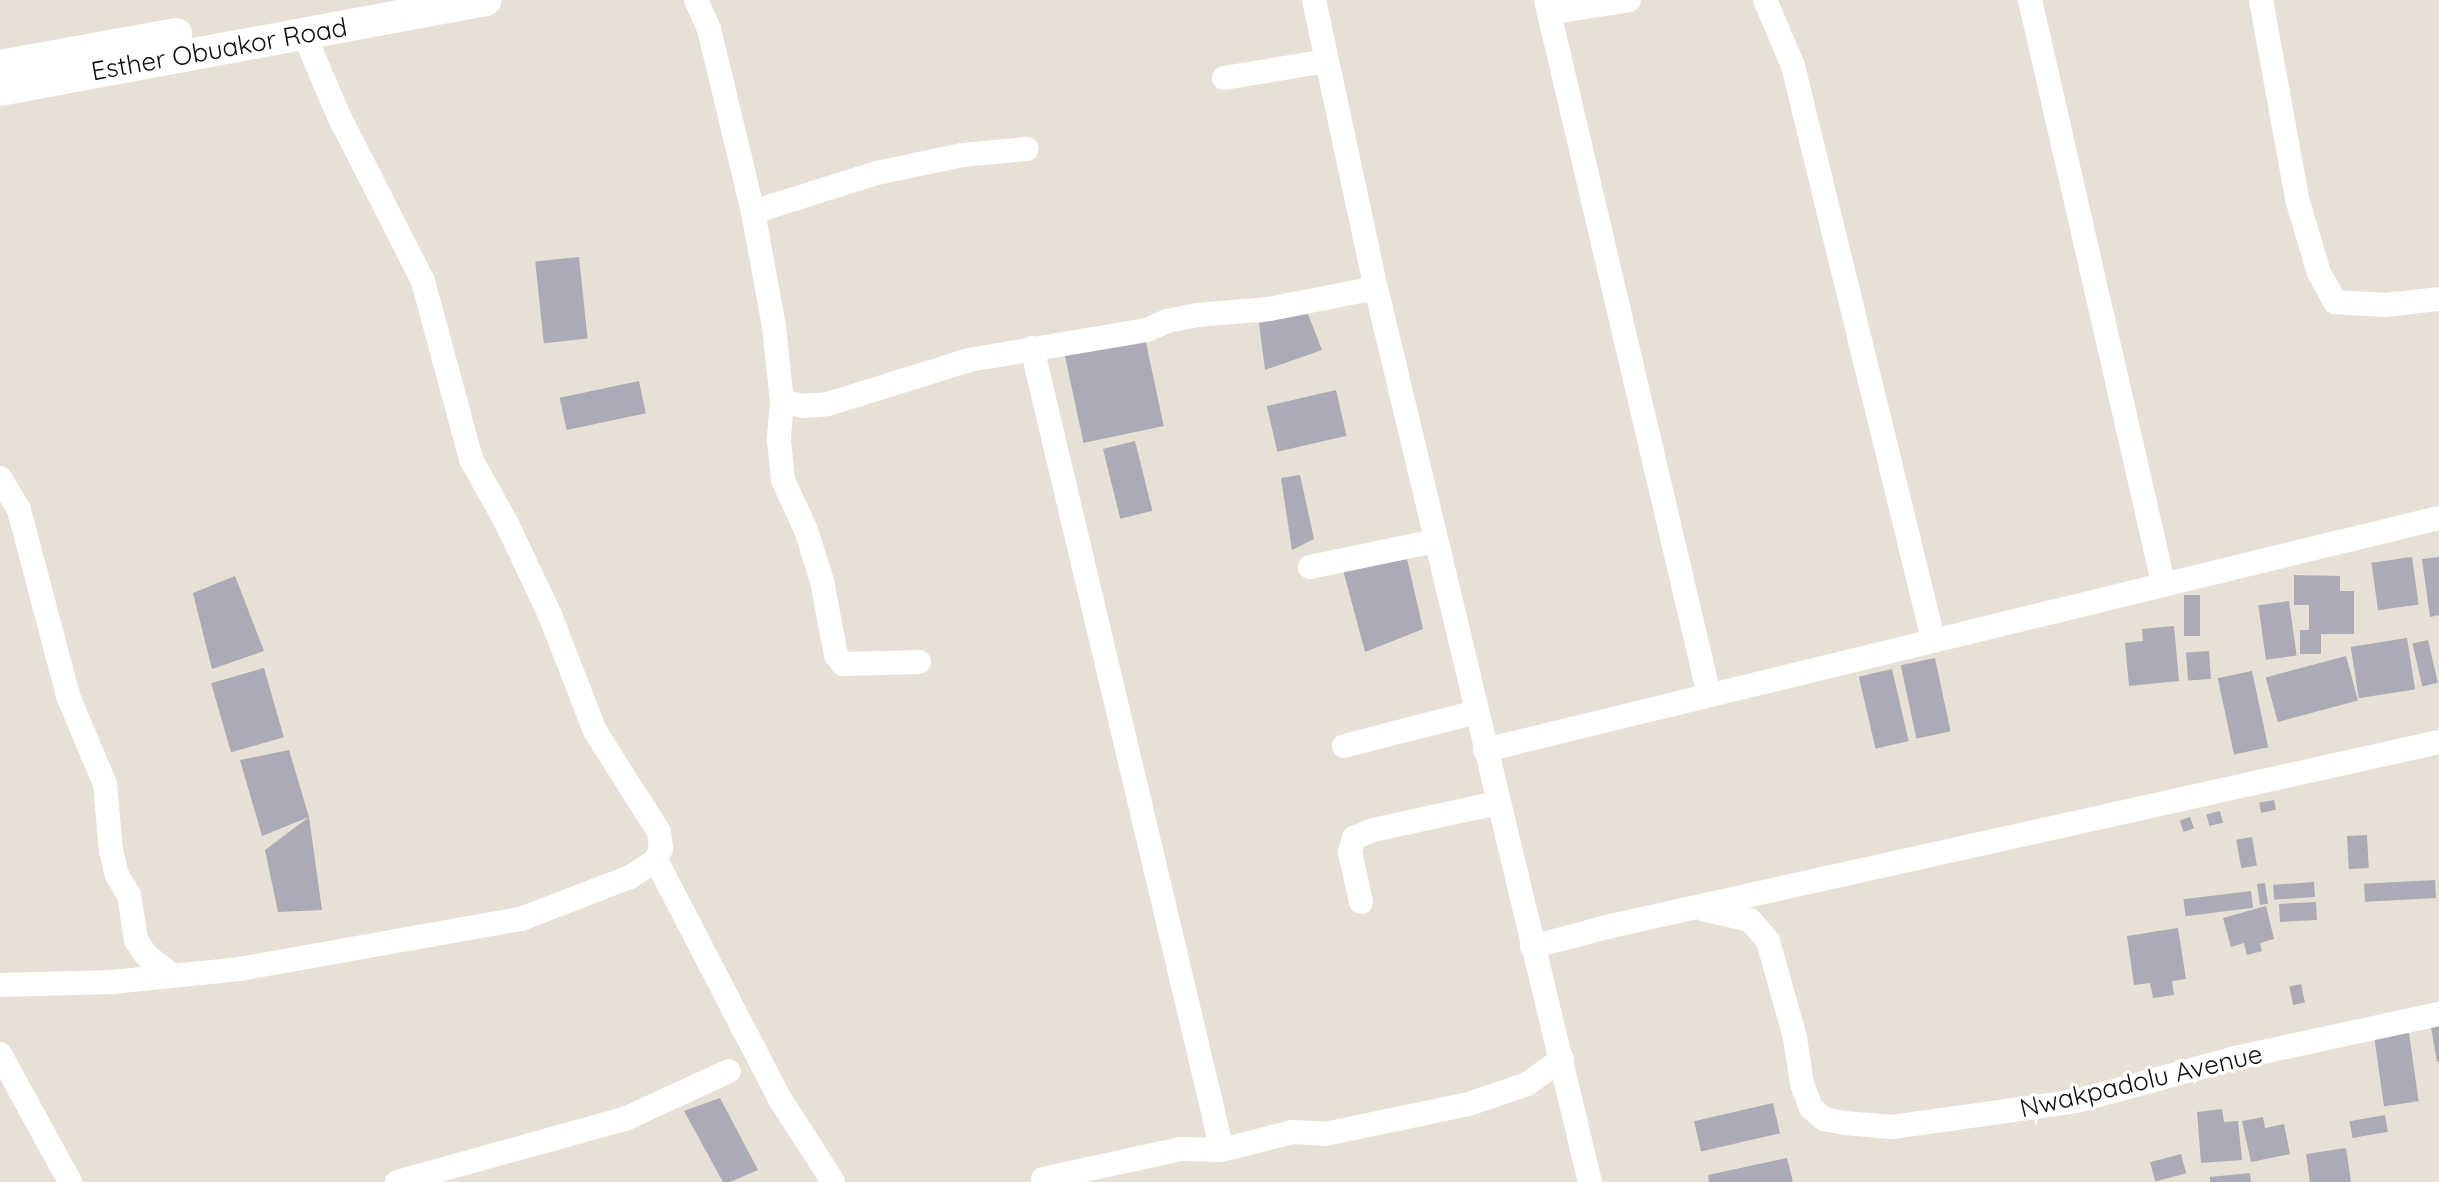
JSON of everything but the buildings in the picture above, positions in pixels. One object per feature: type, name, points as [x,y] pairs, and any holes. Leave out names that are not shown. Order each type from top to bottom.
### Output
[{"type":"street","name":"Esther Obuakor Road","points":[[0,66],[387,7],[486,0]]},
{"type":"street","points":[[696,0],[709,29],[753,212],[774,326],[782,402],[779,440],[783,480],[806,530],[822,581],[836,655],[843,664],[919,662]]},
{"type":"street","points":[[1314,0],[1376,288],[1590,1182]]},
{"type":"street","points":[[1629,0],[1547,6],[1709,695]]},
{"type":"street","points":[[1765,0],[1793,66],[1933,639]]},
{"type":"street","points":[[2030,0],[2163,582]]},
{"type":"street","points":[[2261,0],[2297,199],[2319,273],[2335,302],[2385,305],[2439,299]]},
{"type":"street","name":"Esther Obuakor Road","points":[[0,90],[303,32],[387,7]]},
{"type":"street","points":[[0,985],[112,982],[239,969],[521,919],[630,877],[656,860],[661,848],[659,832],[595,731],[550,615],[507,524],[471,459],[423,281],[338,114],[303,32]]},
{"type":"street","points":[[1224,78],[1327,61]]},
{"type":"street","points":[[753,212],[877,173],[962,155],[1027,149]]},
{"type":"street","points":[[782,402],[802,406],[828,404],[969,360],[1147,330],[1167,321],[1197,315],[1269,309],[1376,288]]},
{"type":"street","points":[[1032,348],[1222,1150]]},
{"type":"street","points":[[0,478],[19,510],[68,696],[105,784],[111,851],[117,875],[129,895],[136,940],[146,955],[170,974]]},
{"type":"street","points":[[1485,750],[2163,582],[2439,518]]},
{"type":"street","points":[[1310,567],[1436,541]]},
{"type":"street","points":[[1344,746],[1476,712]]},
{"type":"street","points":[[1532,947],[2439,742]]},
{"type":"street","points":[[1361,902],[1350,852],[1354,838],[1373,830],[1497,803]]},
{"type":"street","points":[[656,860],[780,1099],[833,1182]]},
{"type":"street","name":"Nwakpadolu Avenue","points":[[1697,908],[1750,920],[1768,941],[1792,1024],[1802,1084],[1811,1108],[1824,1119],[1845,1123],[1892,1127],[2077,1101],[2235,1058],[2439,1014]]},
{"type":"street","points":[[112,982],[124,968],[136,940]]},
{"type":"street","points":[[0,1054],[70,1182]]},
{"type":"street","points":[[1043,1179],[1181,1149],[1222,1150],[1292,1132],[1325,1134],[1469,1104],[1527,1084],[1562,1059]]},
{"type":"street","points":[[397,1182],[627,1118],[729,1071]]}]
